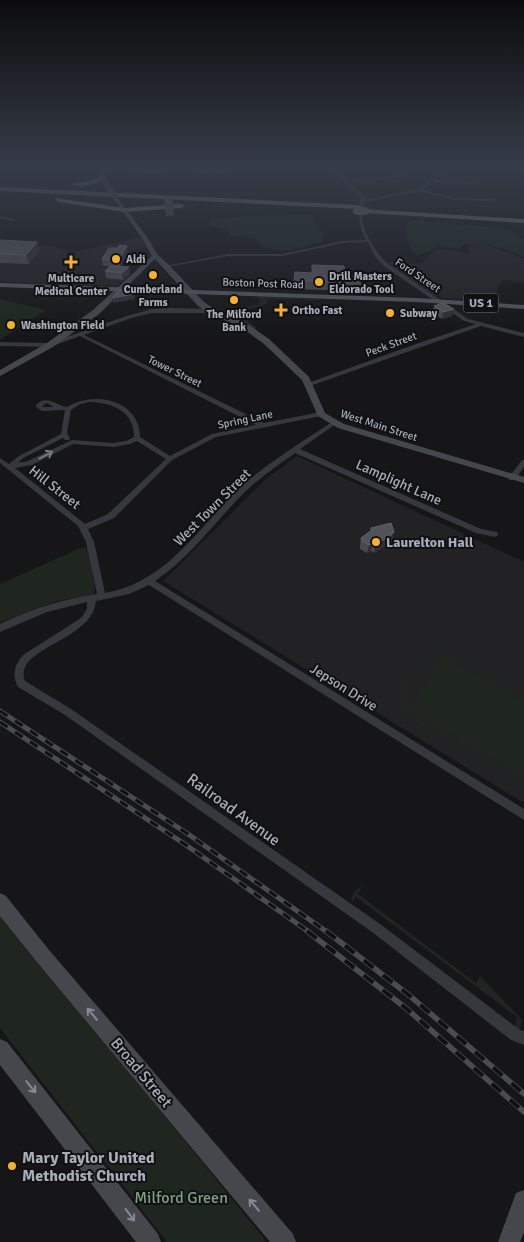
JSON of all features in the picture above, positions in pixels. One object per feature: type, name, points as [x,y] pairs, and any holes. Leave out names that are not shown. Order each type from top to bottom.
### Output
[{"type":"main road","name":"West Main Street","points":[[133,222],[155,256],[167,266],[201,304],[211,311],[248,327],[284,357],[310,384],[321,414],[334,423],[512,478],[524,480]]},
{"type":"main road","points":[[0,373],[50,345],[96,312],[155,256]]},
{"type":"main road","name":"Boston Post Road","points":[[0,285],[439,301],[524,308]]},
{"type":"main road","name":"Broad Street","points":[[0,902],[43,956],[285,1242]]},
{"type":"main road","points":[[0,1048],[150,1242]]},
{"type":"main road","points":[[509,1242],[524,1201]]},
{"type":"street","name":"Ford Street","points":[[362,222],[369,241],[383,262],[462,318],[480,325],[524,335]]},
{"type":"street","points":[[167,266],[228,255],[282,255],[343,242],[369,241]]},
{"type":"street","points":[[0,344],[50,345],[129,317],[152,311],[211,311]]},
{"type":"street","name":"Peck Street","points":[[310,384],[480,325]]},
{"type":"street","name":"Tower Street","points":[[66,333],[77,335],[262,425]]},
{"type":"street","points":[[64,435],[65,409],[84,400],[95,399],[106,400],[134,419],[138,434],[137,438]]},
{"type":"street","name":"Spring Lane","points":[[84,528],[111,516],[170,459],[218,434],[321,414]]},
{"type":"street","name":"West Town Street","points":[[97,598],[127,593],[150,581],[190,548],[241,492],[295,450],[334,423]]},
{"type":"street","points":[[64,435],[72,442]]},
{"type":"street","points":[[10,467],[21,457],[64,435]]},
{"type":"street","points":[[10,467],[30,464],[72,442],[113,445],[128,443],[137,438]]},
{"type":"street","points":[[137,438],[170,459]]},
{"type":"street","name":"Lamplight Lane","points":[[295,450],[479,531],[494,534]]},
{"type":"street","name":"Hill Street","points":[[1,461],[75,518],[84,528],[90,542],[97,598]]},
{"type":"street","points":[[512,478],[524,462]]},
{"type":"street","name":"Jepson Drive","points":[[150,581],[524,815]]},
{"type":"street","points":[[0,628],[48,608],[97,598]]},
{"type":"street","name":"Railroad Avenue","points":[[97,598],[84,620],[29,655],[22,662],[18,674],[20,684],[68,712],[191,798],[282,864],[376,928],[516,1035],[524,1038]]},
{"type":"shaded area","points":[[141,237],[147,248],[128,251],[129,253],[115,273],[132,274],[117,286],[0,282],[0,245],[53,246],[66,250],[65,254]]},
{"type":"shaded area","points":[[468,246],[489,246],[524,259],[524,283],[503,280],[493,301],[444,298],[434,295],[387,263],[398,261],[402,264],[422,263],[434,251],[443,249],[470,254]]},
{"type":"shaded area","points":[[297,456],[524,562],[524,803],[163,581],[267,478]]},
{"type":"green space","points":[[210,222],[314,222],[324,235],[322,242],[292,250],[276,250],[264,248],[254,238],[231,236],[227,230],[207,225]]},
{"type":"green space","points":[[434,222],[508,229],[516,233],[519,238],[524,239],[524,257],[509,250],[478,244],[462,245],[461,249],[440,246],[417,256],[409,245],[406,233],[407,223]]},
{"type":"green space","points":[[256,298],[320,300],[267,299],[267,304],[233,313],[245,318],[257,328],[255,329],[257,331],[204,302],[218,309],[228,311],[259,304],[260,299]]},
{"type":"green space","name":"Washington Field","points":[[0,299],[46,310],[0,340]]},
{"type":"green space","points":[[87,547],[94,581],[94,594],[57,601],[0,622],[0,584],[78,549]]},
{"type":"green space","points":[[439,650],[452,653],[524,692],[524,695],[452,655],[440,652],[425,660],[412,674],[404,692],[403,708],[411,715],[524,785],[524,788],[395,709],[396,706],[399,708],[400,690],[409,673],[423,658]]},
{"type":"green space","points":[[444,657],[524,701],[524,777],[408,708]]},
{"type":"green space","points":[[362,887],[358,894],[476,983],[480,976],[522,1020],[520,1029],[514,1030],[517,1017],[356,897],[352,903],[354,893]]},
{"type":"green space","name":"Milford Green","points":[[0,913],[267,1242],[167,1242],[0,1028]]},
{"type":"building","points":[[0,240],[37,242],[26,255],[0,254]]},
{"type":"building","points":[[119,245],[127,246],[119,260],[102,259],[109,248],[118,248]]},
{"type":"building","points":[[312,265],[344,266],[345,276],[360,276],[361,282],[294,281],[295,272],[312,273]]},
{"type":"building","points":[[110,266],[129,267],[122,273],[105,271]]},
{"type":"building","points":[[120,290],[134,294],[112,298]]},
{"type":"building","points":[[443,303],[454,309],[443,312],[434,306]]},
{"type":"building","points":[[391,523],[394,532],[390,536],[375,545],[373,543],[369,545],[362,541],[361,538],[372,530],[371,528]]},
{"type":"railway","points":[[0,711],[188,834],[327,932]]},
{"type":"railway","points":[[0,722],[186,845],[309,932]]},
{"type":"railway","points":[[307,931],[407,1009],[524,1112]]},
{"type":"railway","points":[[326,931],[410,996],[524,1094]]},
{"type":"place","name":"Aldi","points":[[116,259]]},
{"type":"place","name":"Multicare Medical Center","points":[[71,262]]},
{"type":"place","name":"Cumberland Farms","points":[[153,275]]},
{"type":"place","name":"Drill Masters Eldorado Tool","points":[[319,282]]},
{"type":"place","name":"The Milford Bank","points":[[234,300]]},
{"type":"place","name":"Ortho Fast","points":[[281,310]]},
{"type":"place","name":"Subway","points":[[390,313]]},
{"type":"place","name":"Washington Field","points":[[11,325]]},
{"type":"place","name":"Laurelton Hall","points":[[376,542]]},
{"type":"place","name":"Mary Taylor United Methodist Church","points":[[12,1166]]}]
